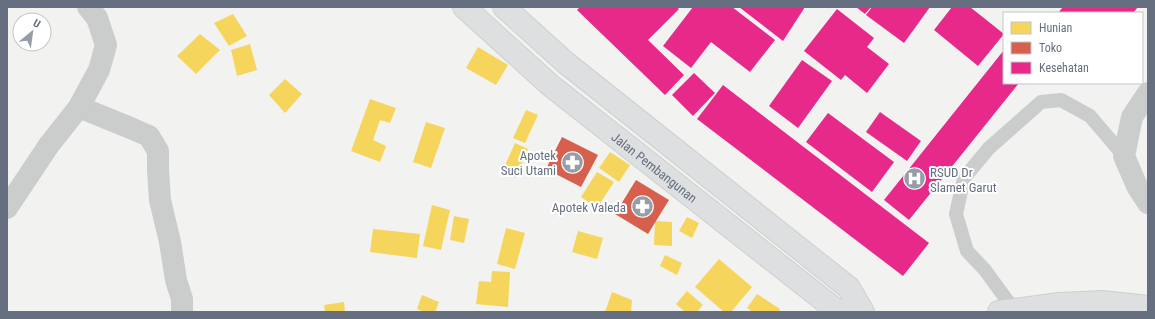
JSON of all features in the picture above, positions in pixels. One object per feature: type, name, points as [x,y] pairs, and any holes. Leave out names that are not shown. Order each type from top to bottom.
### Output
[{"type":"main road","name":"Jalan Pembangunan","points":[[464,7],[550,85],[841,311]]},
{"type":"main road","name":"Jalan Pembangunan","points":[[504,7],[566,63],[849,288],[863,312]]},
{"type":"main road","points":[[1007,311],[1059,304],[1102,302],[1148,307]]},
{"type":"street","points":[[7,208],[49,145],[79,107],[99,70],[106,45],[97,18],[88,7]]},
{"type":"street","points":[[1148,93],[1132,117],[1124,156],[1137,186],[1148,203]]},
{"type":"street","points":[[79,107],[128,126],[149,136],[158,151],[160,200],[170,242],[176,280],[182,299],[182,312]]},
{"type":"street","points":[[841,311],[849,288]]},
{"type":"lane","points":[[1007,311],[985,270],[967,251],[956,214],[964,178],[989,148],[1040,102],[1061,100],[1090,116],[1124,156]]},
{"type":"building: Hunian","points":[[233,14],[247,36],[229,46],[214,23]]},
{"type":"building: Hunian","points":[[200,34],[220,50],[196,74],[177,56]]},
{"type":"building: Hunian","points":[[250,44],[257,70],[237,76],[231,50]]},
{"type":"building: Hunian","points":[[478,47],[508,65],[496,85],[466,68]]},
{"type":"building: Hunian","points":[[285,79],[302,94],[285,113],[269,95]]},
{"type":"building: Hunian","points":[[370,99],[396,108],[390,123],[380,120],[373,140],[386,146],[380,162],[351,151]]},
{"type":"building: Hunian","points":[[526,110],[538,115],[525,143],[513,138]]},
{"type":"building: Hunian","points":[[426,122],[445,128],[431,168],[413,162]]},
{"type":"building: Hunian","points":[[515,143],[528,149],[516,178],[502,172]]},
{"type":"building: Hunian","points":[[610,152],[630,165],[619,182],[599,168]]},
{"type":"building: Hunian","points":[[597,172],[614,182],[597,208],[581,197]]},
{"type":"building: Hunian","points":[[432,205],[450,210],[441,250],[423,246]]},
{"type":"building: Hunian","points":[[454,216],[469,219],[464,243],[450,240]]},
{"type":"building: Hunian","points":[[687,217],[699,223],[692,238],[679,231]]},
{"type":"building: Hunian","points":[[655,221],[672,222],[672,246],[654,245]]},
{"type":"building: Hunian","points":[[506,228],[525,233],[515,269],[497,264]]},
{"type":"building: Hunian","points":[[373,229],[420,234],[417,258],[370,252]]},
{"type":"building: Hunian","points":[[578,231],[603,238],[597,259],[572,252]]},
{"type":"building: Hunian","points":[[665,255],[682,263],[677,275],[660,266]]},
{"type":"building: Hunian","points":[[719,259],[752,287],[731,312],[724,312],[695,287]]},
{"type":"building: Hunian","points":[[492,271],[510,272],[508,307],[476,304],[479,281],[491,282]]},
{"type":"building: Hunian","points":[[687,291],[703,305],[697,312],[685,312],[676,304]]},
{"type":"building: Hunian","points":[[612,292],[632,300],[631,312],[605,312]]},
{"type":"building: Hunian","points":[[757,294],[780,309],[779,312],[753,312],[747,308]]},
{"type":"building: Hunian","points":[[422,295],[439,302],[435,312],[425,312],[417,309]]},
{"type":"building: Hunian","points":[[344,302],[345,312],[325,312],[324,305]]},
{"type":"building: Toko","name":"Apotek Suci Utami","points":[[562,137],[598,155],[581,187],[546,169]]},
{"type":"building: Toko","name":"Apotek Valeda","points":[[636,180],[669,200],[648,234],[615,214]]},
{"type":"building: Kesehatan","points":[[580,7],[676,7],[679,9],[648,40],[684,75],[665,95],[577,10]]},
{"type":"building: Kesehatan","points":[[693,7],[732,7],[775,40],[750,72],[711,42],[691,68],[663,46]]},
{"type":"building: Kesehatan","points":[[739,7],[805,7],[783,41]]},
{"type":"building: Kesehatan","points":[[856,7],[871,7],[865,14]]},
{"type":"building: Kesehatan","points":[[872,7],[930,7],[904,43],[866,15]]},
{"type":"building: Kesehatan","points":[[952,7],[970,7],[1003,33],[1003,35],[978,66],[934,30]]},
{"type":"building: Kesehatan","points":[[1063,7],[1138,7],[1134,12],[1059,12]]},
{"type":"building: Kesehatan","points":[[837,9],[874,38],[867,47],[889,64],[867,93],[845,75],[841,80],[804,51]]},
{"type":"building: Kesehatan","points":[[1003,51],[1003,84],[1018,84],[909,220],[884,200]]},
{"type":"building: Kesehatan","points":[[802,60],[832,81],[798,128],[769,106]]},
{"type":"building: Kesehatan","points":[[694,73],[715,93],[693,116],[672,95]]},
{"type":"building: Kesehatan","points":[[723,85],[929,243],[903,276],[697,119]]},
{"type":"building: Kesehatan","points":[[880,112],[921,141],[907,161],[866,132]]},
{"type":"building: Kesehatan","points":[[828,113],[894,162],[872,192],[806,142]]},
{"type":"place","name":"Apotek Suci Utami","points":[[572,162]]},
{"type":"place","name":"RSUD Dr Slamet Garut","points":[[914,179]]},
{"type":"place","name":"Apotek Valeda","points":[[642,207]]}]
